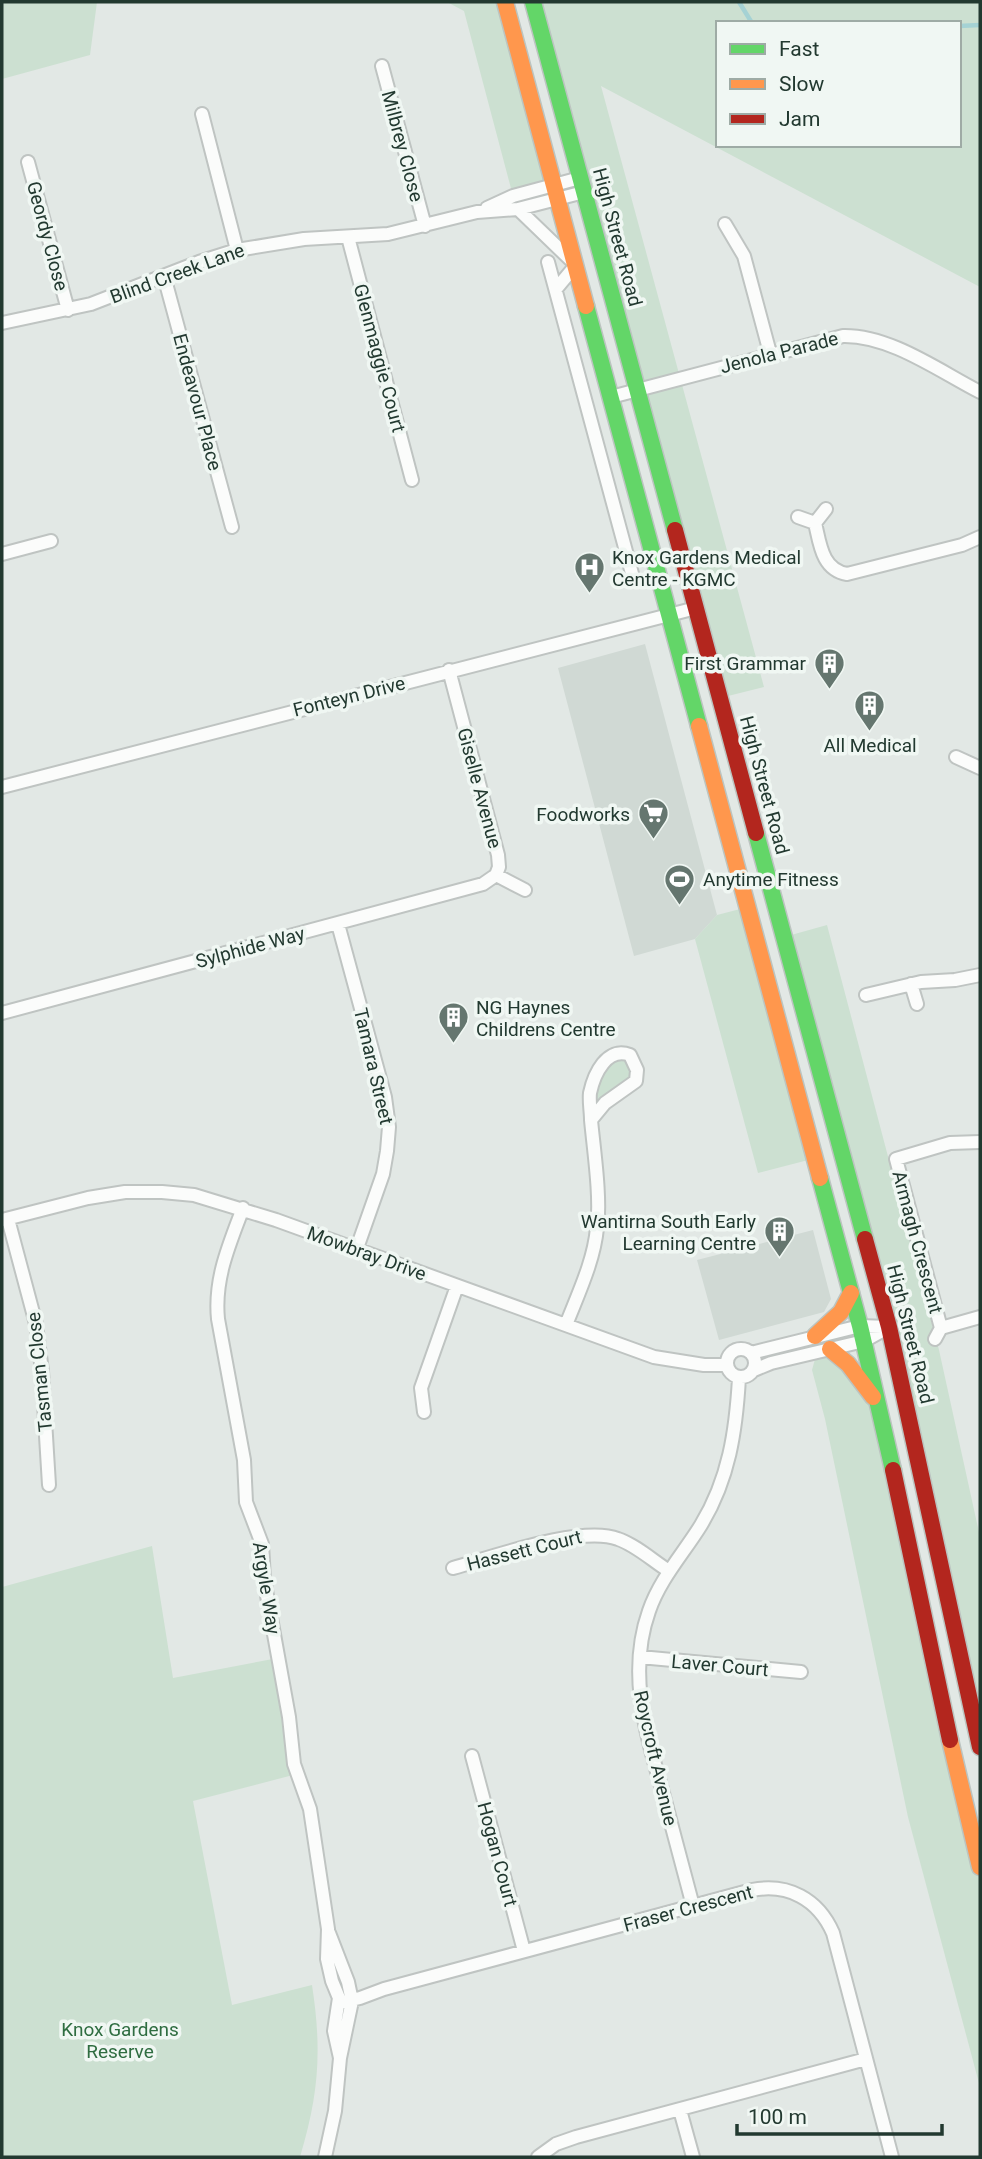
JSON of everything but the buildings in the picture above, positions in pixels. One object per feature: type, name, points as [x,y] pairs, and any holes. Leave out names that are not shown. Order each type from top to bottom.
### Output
[{"type":"main road","points":[[505,2],[862,1333],[980,1867]]},
{"type":"main road","name":"High Street Road","points":[[533,2],[889,1327],[980,1746]]},
{"type":"main road","points":[[750,917],[766,870]]},
{"type":"main road","points":[[814,1336],[840,1314],[849,1303],[851,1293]]},
{"type":"main road","points":[[830,1349],[848,1364],[880,1407]]},
{"type":"main road","points":[[933,1656],[945,1637],[956,1634]]},
{"type":"street","name":"Milbrey Close","points":[[382,66],[425,226]]},
{"type":"street","points":[[202,114],[237,250]]},
{"type":"street","name":"Geordy Close","points":[[28,162],[68,310]]},
{"type":"street","name":"Blind Creek Lane","points":[[477,212],[518,209],[556,192],[582,185]]},
{"type":"street","name":"Blind Creek Lane","points":[[2,323],[68,310],[111,297],[237,250],[284,241],[388,234],[477,212],[513,196],[556,192]]},
{"type":"street","points":[[518,209],[576,265],[556,289]]},
{"type":"street","points":[[725,225],[744,256],[770,353]]},
{"type":"street","name":"Glenmaggie Court","points":[[348,237],[412,480]]},
{"type":"street","points":[[548,262],[634,580]]},
{"type":"street","name":"Endeavour Place","points":[[164,276],[232,527]]},
{"type":"street","name":"Jenola Parade","points":[[611,397],[834,337],[870,338],[900,350],[980,392]]},
{"type":"street","points":[[815,523],[826,509]]},
{"type":"street","points":[[798,517],[815,523]]},
{"type":"street","points":[[815,523],[826,561],[831,568],[847,574],[962,545],[980,537]]},
{"type":"street","points":[[624,540],[653,556]]},
{"type":"street","points":[[2,554],[51,541]]},
{"type":"street","name":"Fonteyn Drive","points":[[2,787],[696,608]]},
{"type":"street","name":"Giselle Avenue","points":[[449,670],[498,855],[499,867],[496,875],[525,890]]},
{"type":"street","points":[[956,757],[980,768]]},
{"type":"street","name":"Sylphide Way","points":[[2,1013],[483,884],[496,875]]},
{"type":"street","name":"Tamara Street","points":[[338,924],[388,1114],[386,1163],[357,1248]]},
{"type":"street","points":[[866,995],[911,984],[980,975]]},
{"type":"street","points":[[911,984],[917,1004]]},
{"type":"street","points":[[566,1325],[597,1231],[598,1200],[591,1120],[590,1092],[602,1063],[616,1053],[630,1055],[638,1070],[636,1081],[605,1103],[591,1120]]},
{"type":"street","name":"Armagh Crescent","points":[[980,1142],[950,1143],[896,1158],[938,1334],[980,1317]]},
{"type":"street","name":"Mowbray Drive","points":[[5,1220],[88,1198],[125,1192],[194,1195],[243,1208],[357,1248],[654,1357],[694,1364],[727,1365],[733,1352],[742,1349],[751,1353],[814,1336],[862,1333],[889,1327]]},
{"type":"street","name":"Argyle Way","points":[[243,1208],[218,1277],[218,1318],[244,1460],[247,1502],[262,1544],[264,1579],[289,1717],[292,1752],[310,1809],[328,1929],[345,1997]]},
{"type":"street","name":"Tasman Close","points":[[5,1220],[36,1324],[42,1371],[48,1485]]},
{"type":"street","points":[[424,1412],[421,1388],[457,1286]]},
{"type":"street","name":"Mowbray Drive","points":[[739,1378],[771,1363],[830,1349],[862,1333]]},
{"type":"street","points":[[751,1353],[755,1361],[754,1370]]},
{"type":"street","points":[[727,1365],[730,1373],[739,1378]]},
{"type":"street","name":"Roycroft Avenue","points":[[693,1906],[644,1721],[639,1689],[640,1657],[648,1611],[656,1592],[704,1519],[724,1476],[737,1418],[739,1378]]},
{"type":"street","name":"Hassett Court","points":[[453,1568],[570,1536],[600,1535],[628,1543],[669,1572]]},
{"type":"street","name":"Laver Court","points":[[640,1657],[801,1672]]},
{"type":"street","name":"Hogan Court","points":[[472,1756],[524,1951]]},
{"type":"street","name":"Fraser Crescent","points":[[345,1997],[384,1989],[752,1890],[775,1888],[799,1895],[818,1909],[828,1921],[833,1933],[892,2157]]},
{"type":"street","points":[[325,2157],[335,2111],[345,1997]]},
{"type":"street","points":[[538,2157],[556,2144],[576,2137],[866,2059]]},
{"type":"street","points":[[680,2110],[692,2157]]},
{"type":"shaded area","points":[[645,644],[717,915],[695,939],[634,956],[558,668]]},
{"type":"shaded area","points":[[813,1230],[831,1299],[824,1312],[719,1340],[697,1260]]},
{"type":"green space","points":[[2,2],[97,2],[90,55],[2,79]]},
{"type":"green space","points":[[447,2],[505,2],[554,185],[513,196],[464,11]]},
{"type":"green space","points":[[534,2],[980,2],[980,287],[716,147],[961,147],[961,21],[716,21],[716,147],[601,86],[764,687],[720,698]]},
{"type":"green space","points":[[748,907],[816,1158],[758,1173],[695,939],[717,915]]},
{"type":"green space","points":[[827,925],[939,1350],[980,1537],[980,1747],[956,1634],[784,937]]},
{"type":"green space","points":[[633,1057],[631,1087],[590,1108],[604,1061]]},
{"type":"green space","points":[[817,1352],[865,1384],[980,1867],[980,2087],[908,1817],[825,1419],[812,1370]]},
{"type":"green space","name":"Knox Gardens Reserve","points":[[152,1546],[173,1678],[278,1658],[297,1774],[193,1801],[232,2005],[312,1985],[318,2051],[315,2092],[306,2134],[300,2157],[2,2157],[2,1587]]},
{"type":"waterway","points":[[739,2],[751,21]]},
{"type":"waterway","points":[[961,26],[980,25]]},
{"type":"traffic: fast","points":[[533,2],[675,530]]},
{"type":"traffic: fast","points":[[586,306],[699,726]]},
{"type":"traffic: fast","points":[[756,833],[865,1239]]},
{"type":"traffic: fast","points":[[820,1178],[860,1326],[893,1470]]},
{"type":"traffic: slow","points":[[505,2],[586,306]]},
{"type":"traffic: slow","points":[[699,726],[820,1178]]},
{"type":"traffic: slow","points":[[815,1336],[841,1312],[851,1293]]},
{"type":"traffic: slow","points":[[830,1349],[848,1364],[873,1397]]},
{"type":"traffic: slow","points":[[950,1740],[980,1867]]},
{"type":"traffic: jam","points":[[675,530],[756,833]]},
{"type":"traffic: jam","points":[[865,1239],[889,1327],[980,1747]]},
{"type":"traffic: jam","points":[[893,1470],[950,1740]]},
{"type":"place","name":"Knox Gardens Medical Centre - KGMC","points":[[589,595]]},
{"type":"place","name":"First Grammar","points":[[829,690]]},
{"type":"place","name":"All Medical","points":[[870,733]]},
{"type":"place","name":"Foodworks","points":[[653,841]]},
{"type":"place","name":"Anytime Fitness","points":[[680,906]]},
{"type":"place","name":"NG Haynes Childrens Centre","points":[[453,1045]]},
{"type":"place","name":"Wantirna South Early Learning Centre","points":[[779,1259]]}]
